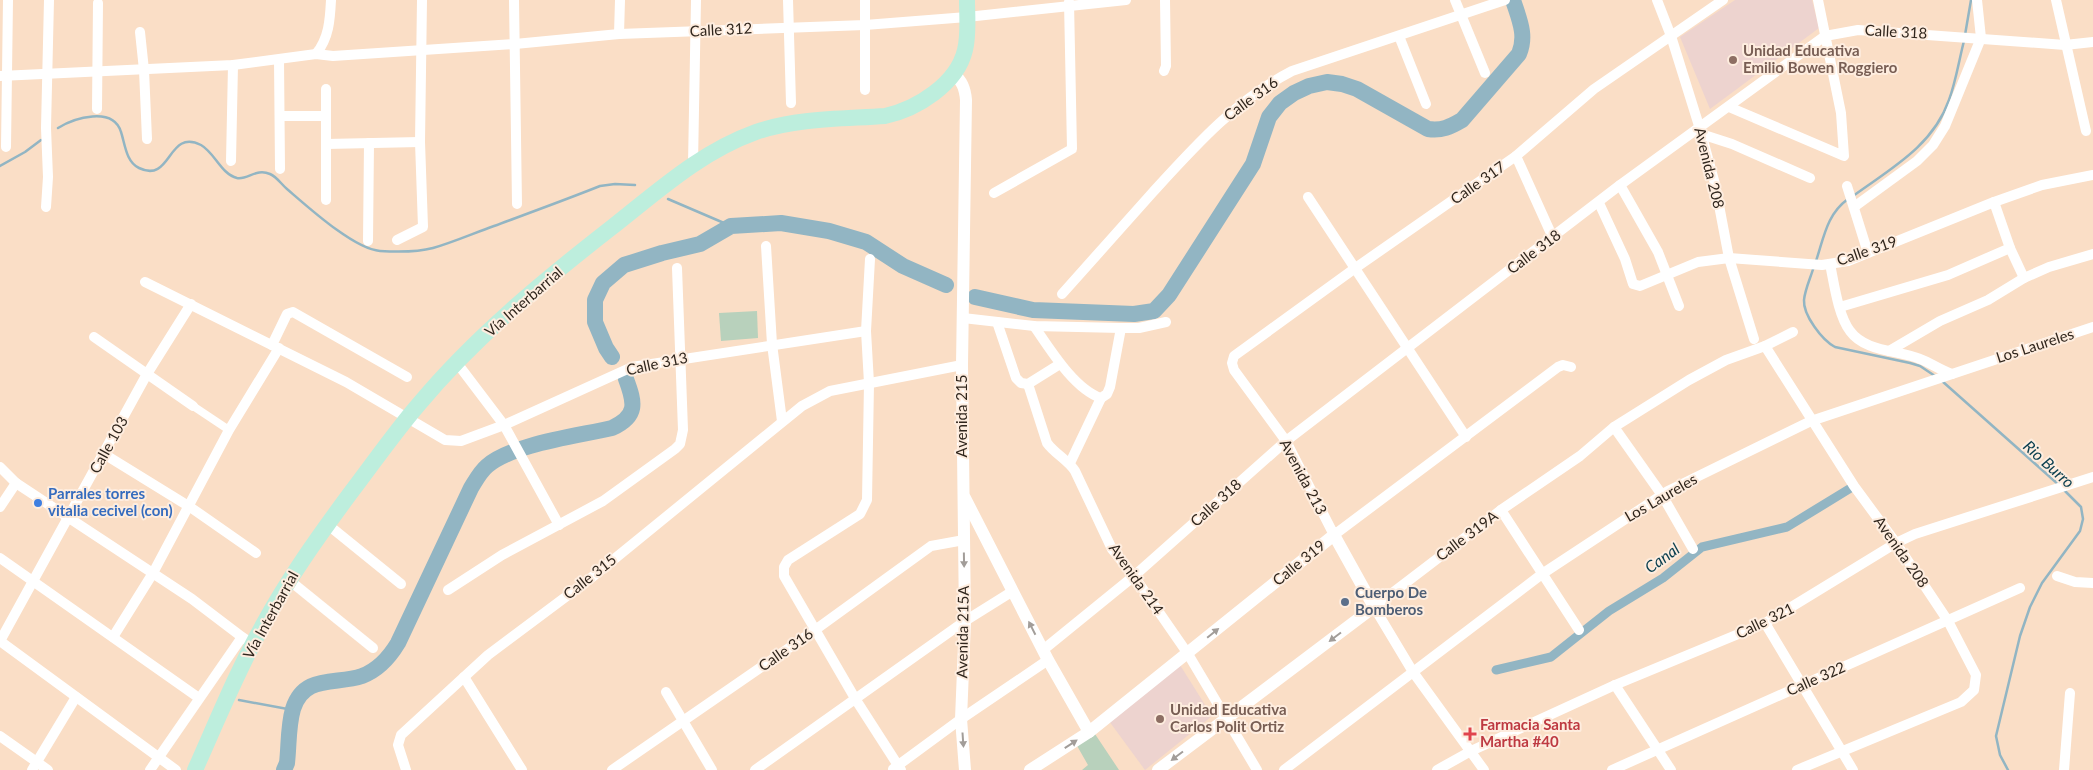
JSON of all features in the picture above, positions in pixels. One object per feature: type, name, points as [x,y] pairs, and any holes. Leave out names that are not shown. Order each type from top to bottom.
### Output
[{"type":"main road","name":"Vía Interbarrial","points":[[195,770],[247,641],[327,524],[407,418],[457,363],[526,299],[597,239],[693,164],[730,143],[780,126],[885,116],[901,112],[928,97],[954,73],[965,51],[967,0]]},
{"type":"street","points":[[6,147],[4,76],[8,0]]},
{"type":"street","points":[[46,207],[48,177],[46,144],[49,0]]},
{"type":"street","points":[[316,54],[326,38],[331,0]]},
{"type":"street","points":[[396,240],[423,226],[420,142],[423,49],[422,0]]},
{"type":"street","points":[[514,0],[517,204]]},
{"type":"street","points":[[619,34],[620,0]]},
{"type":"street","points":[[693,164],[696,0]]},
{"type":"street","points":[[788,0],[787,26],[791,103]]},
{"type":"street","points":[[865,0],[865,90]]},
{"type":"street","name":"Calle 312","points":[[4,76],[233,65],[316,54],[333,56],[515,44],[619,34],[695,32],[787,26],[865,25],[967,17],[1069,4],[1126,0]]},
{"type":"street","points":[[1164,71],[1166,66],[1165,0]]},
{"type":"street","points":[[1455,0],[1485,73]]},
{"type":"street","name":"Calle 316","points":[[1062,294],[1199,142],[1232,110],[1275,80],[1292,70],[1461,16],[1504,0]]},
{"type":"street","name":"Avenida 208","points":[[1657,0],[1671,36],[1715,184],[1729,258],[1754,339]]},
{"type":"street","name":"Calle 317","points":[[1232,363],[1234,356],[1354,268],[1516,156],[1594,89],[1723,0]]},
{"type":"street","points":[[1729,107],[1844,156],[1841,113],[1818,0]]},
{"type":"street","points":[[1853,205],[1917,161],[1933,144],[1945,126],[1978,38],[1977,0]]},
{"type":"street","points":[[2056,0],[2086,131]]},
{"type":"street","points":[[97,108],[98,3]]},
{"type":"street","points":[[994,194],[1072,149],[1069,4]]},
{"type":"street","name":"Calle 318","points":[[897,769],[1046,655],[1286,441],[1406,347],[1553,238],[1620,185],[1700,132],[1729,107],[1825,36],[1858,30],[2065,44],[2093,42]]},
{"type":"street","points":[[140,32],[144,70],[147,139]]},
{"type":"street","points":[[1399,36],[1426,104]]},
{"type":"street","points":[[280,60],[280,169]]},
{"type":"street","points":[[230,161],[233,65]]},
{"type":"street","name":"Avenida 215","points":[[954,73],[961,80],[966,100],[962,494],[1046,655],[1089,732]]},
{"type":"street","points":[[326,89],[326,200]]},
{"type":"street","points":[[281,116],[326,116]]},
{"type":"street","points":[[1700,132],[1810,178]]},
{"type":"street","points":[[326,144],[420,142]]},
{"type":"street","points":[[368,241],[369,143]]},
{"type":"street","points":[[1516,156],[1553,238]]},
{"type":"street","name":"Calle 319","points":[[1599,203],[1625,259],[1634,284],[1640,286],[1698,262],[1729,258],[1826,265],[1848,261],[1994,202],[2042,185],[2092,179]]},
{"type":"street","points":[[1620,185],[1658,252],[1678,306]]},
{"type":"street","points":[[1847,186],[1868,253]]},
{"type":"street","points":[[1308,197],[1466,437]]},
{"type":"street","points":[[1994,202],[2010,248],[2024,278]]},
{"type":"street","points":[[766,246],[772,344],[782,421]]},
{"type":"street","points":[[1840,307],[1948,275],[2010,248]]},
{"type":"street","points":[[1889,351],[1940,321],[1988,300],[2024,278],[2049,267],[2093,254]]},
{"type":"street","points":[[870,259],[866,330],[869,383],[867,500],[860,514],[788,560],[784,567],[784,576],[897,769]]},
{"type":"street","points":[[1826,265],[1849,330],[1861,342],[1919,358],[1948,375]]},
{"type":"street","points":[[448,590],[502,555],[559,526],[603,500],[669,454],[680,444],[683,430],[677,268]]},
{"type":"street","name":"Calle 313","points":[[145,282],[346,382],[445,440],[453,442],[460,442],[504,425],[632,367],[866,330]]},
{"type":"street","name":"Calle 103","points":[[0,641],[148,374],[191,304]]},
{"type":"street","points":[[113,637],[153,573],[190,507],[276,347],[287,314],[293,312],[407,377]]},
{"type":"street","points":[[963,318],[1034,326],[1121,328],[1140,328],[1166,322]]},
{"type":"street","points":[[997,322],[1016,378],[1021,383],[1028,384],[1060,364]]},
{"type":"street","points":[[1034,326],[1060,364],[1092,395],[1101,398]]},
{"type":"street","name":"Los Laureles","points":[[1284,770],[1542,574],[1662,495],[1812,421],[2093,327]]},
{"type":"street","points":[[1070,463],[1101,398],[1107,394],[1110,387],[1121,328]]},
{"type":"street","name":"Calle 319A","points":[[1158,770],[1501,510],[1580,456],[1614,427],[1689,380],[1726,360],[1765,346],[1793,332]]},
{"type":"street","points":[[94,338],[230,430]]},
{"type":"street","name":"Avenida 208","points":[[1765,346],[1855,488],[1896,543],[1948,621],[1976,675],[1974,690],[1961,702],[1842,750]]},
{"type":"street","points":[[457,363],[504,425],[559,526]]},
{"type":"street","name":"Avenida 213","points":[[1232,363],[1234,370],[1286,441],[1334,535],[1374,607],[1414,672],[1484,770]]},
{"type":"street","name":"Calle 315","points":[[406,770],[398,745],[401,735],[464,677],[488,655],[591,578],[802,406],[822,395],[869,383],[962,365]]},
{"type":"street","name":"Calle 319","points":[[1030,770],[1089,732],[1334,535],[1558,367],[1562,365],[1571,367]]},
{"type":"street","name":"Avenida 214","points":[[1028,384],[1048,443],[1053,451],[1070,463],[1112,549],[1134,576],[1188,654],[1228,718],[1257,770]]},
{"type":"street","points":[[1614,427],[1662,495],[1693,549]]},
{"type":"street","points":[[104,454],[190,507],[256,553]]},
{"type":"street","points":[[0,467],[16,483],[204,607],[247,641],[199,698],[150,770]]},
{"type":"street","name":"Calle 321","points":[[1437,770],[1471,751],[1615,685],[1765,623],[1896,543],[1938,525],[2093,477]]},
{"type":"street","points":[[0,508],[16,483]]},
{"type":"street","name":"Avenida 215A","points":[[962,494],[965,621],[962,719],[965,770]]},
{"type":"street","points":[[1501,510],[1579,630]]},
{"type":"street","points":[[327,524],[401,584]]},
{"type":"street","name":"Calle 316","points":[[612,770],[815,630],[931,546],[964,540]]},
{"type":"street","points":[[0,558],[199,698]]},
{"type":"street","points":[[2057,576],[2074,582],[2093,583]]},
{"type":"street","points":[[289,580],[373,648]]},
{"type":"street","name":"Calle 322","points":[[1612,770],[2020,588]]},
{"type":"street","points":[[756,770],[965,621],[1013,591]]},
{"type":"street","points":[[1765,623],[1853,770]]},
{"type":"street","points":[[0,641],[176,770]]},
{"type":"street","points":[[464,677],[522,770]]},
{"type":"street","points":[[1615,685],[1671,770]]},
{"type":"street","points":[[666,692],[712,770]]},
{"type":"street","points":[[2064,770],[2070,693]]},
{"type":"street","points":[[34,766],[76,697]]},
{"type":"street","points":[[0,736],[34,766],[48,770]]},
{"type":"street","points":[[1797,770],[1842,750]]},
{"type":"shaded area","name":"Unidad Educativa Emilio Bowen Roggiero","points":[[1735,0],[1812,0],[1819,28],[1710,109],[1680,37]]},
{"type":"shaded area","name":"Unidad Educativa Carlos Polit Ortiz","points":[[1180,665],[1212,716],[1145,770],[1109,721]]},
{"type":"green space","points":[[757,311],[758,338],[721,341],[719,313]]},
{"type":"green space","points":[[1093,731],[1119,770],[1082,770],[1088,765],[1076,744]]},
{"type":"waterway","points":[[975,297],[1033,310],[1134,314],[1154,311],[1169,295],[1253,164],[1269,117],[1280,103],[1294,93],[1309,86],[1327,82],[1342,84],[1357,89],[1428,129],[1442,129],[1450,126],[1462,120],[1519,54],[1522,34],[1520,20],[1513,0]]},
{"type":"waterway","points":[[1965,35],[1971,0]]},
{"type":"waterway","points":[[1853,196],[1909,155],[1932,131],[1942,116],[1949,100],[1964,41]]},
{"type":"waterway","points":[[58,128],[73,121],[92,116],[110,119],[117,124],[121,132],[131,162],[139,168],[150,171],[158,169],[175,149],[182,144],[190,142],[201,145],[231,176],[241,178],[260,172],[270,174],[319,216],[345,235],[357,243],[380,251],[407,251],[433,248],[600,186],[615,184],[635,185]]},
{"type":"waterway","points":[[0,166],[25,152],[41,140]]},
{"type":"waterway","points":[[668,199],[731,226]]},
{"type":"waterway","points":[[1816,261],[1831,219],[1848,199]]},
{"type":"waterway","points":[[612,357],[595,322],[595,300],[603,283],[624,265],[700,244],[731,226],[781,223],[829,231],[866,242],[903,266],[946,285]]},
{"type":"waterway","name":"Rio Burro","points":[[1814,266],[1804,300],[1805,306],[1810,320],[1830,344],[1835,347],[1920,366],[1935,376]]},
{"type":"waterway","points":[[284,770],[287,763],[291,716],[298,698],[305,690],[313,686],[362,676],[378,667],[391,654],[398,643],[471,488],[482,471],[498,458],[529,446],[612,428],[620,423],[626,419],[632,408],[631,395],[626,379]]},
{"type":"waterway","name":"Rio Burro","points":[[1942,381],[2059,485]]},
{"type":"waterway","name":"Canal","points":[[1496,670],[1551,657],[1609,611],[1663,578],[1702,547],[1787,527],[1854,486]]},
{"type":"waterway","name":"Rio Burro","points":[[2008,770],[2000,755],[1996,736],[2020,636],[2030,607],[2042,583],[2080,531],[2083,519],[2081,507],[2063,489]]},
{"type":"waterway","points":[[239,700],[293,710]]},
{"type":"place","name":"Unidad Educativa Emilio Bowen Roggiero","points":[[1733,60]]},
{"type":"place","name":"Parrales torres vitalia cecivel (con)","points":[[38,503]]},
{"type":"place","name":"Cuerpo De Bomberos","points":[[1345,602]]},
{"type":"place","name":"Unidad Educativa Carlos Polit Ortiz","points":[[1160,719]]},
{"type":"place","name":"Farmacia Santa Martha #40","points":[[1470,734]]}]
